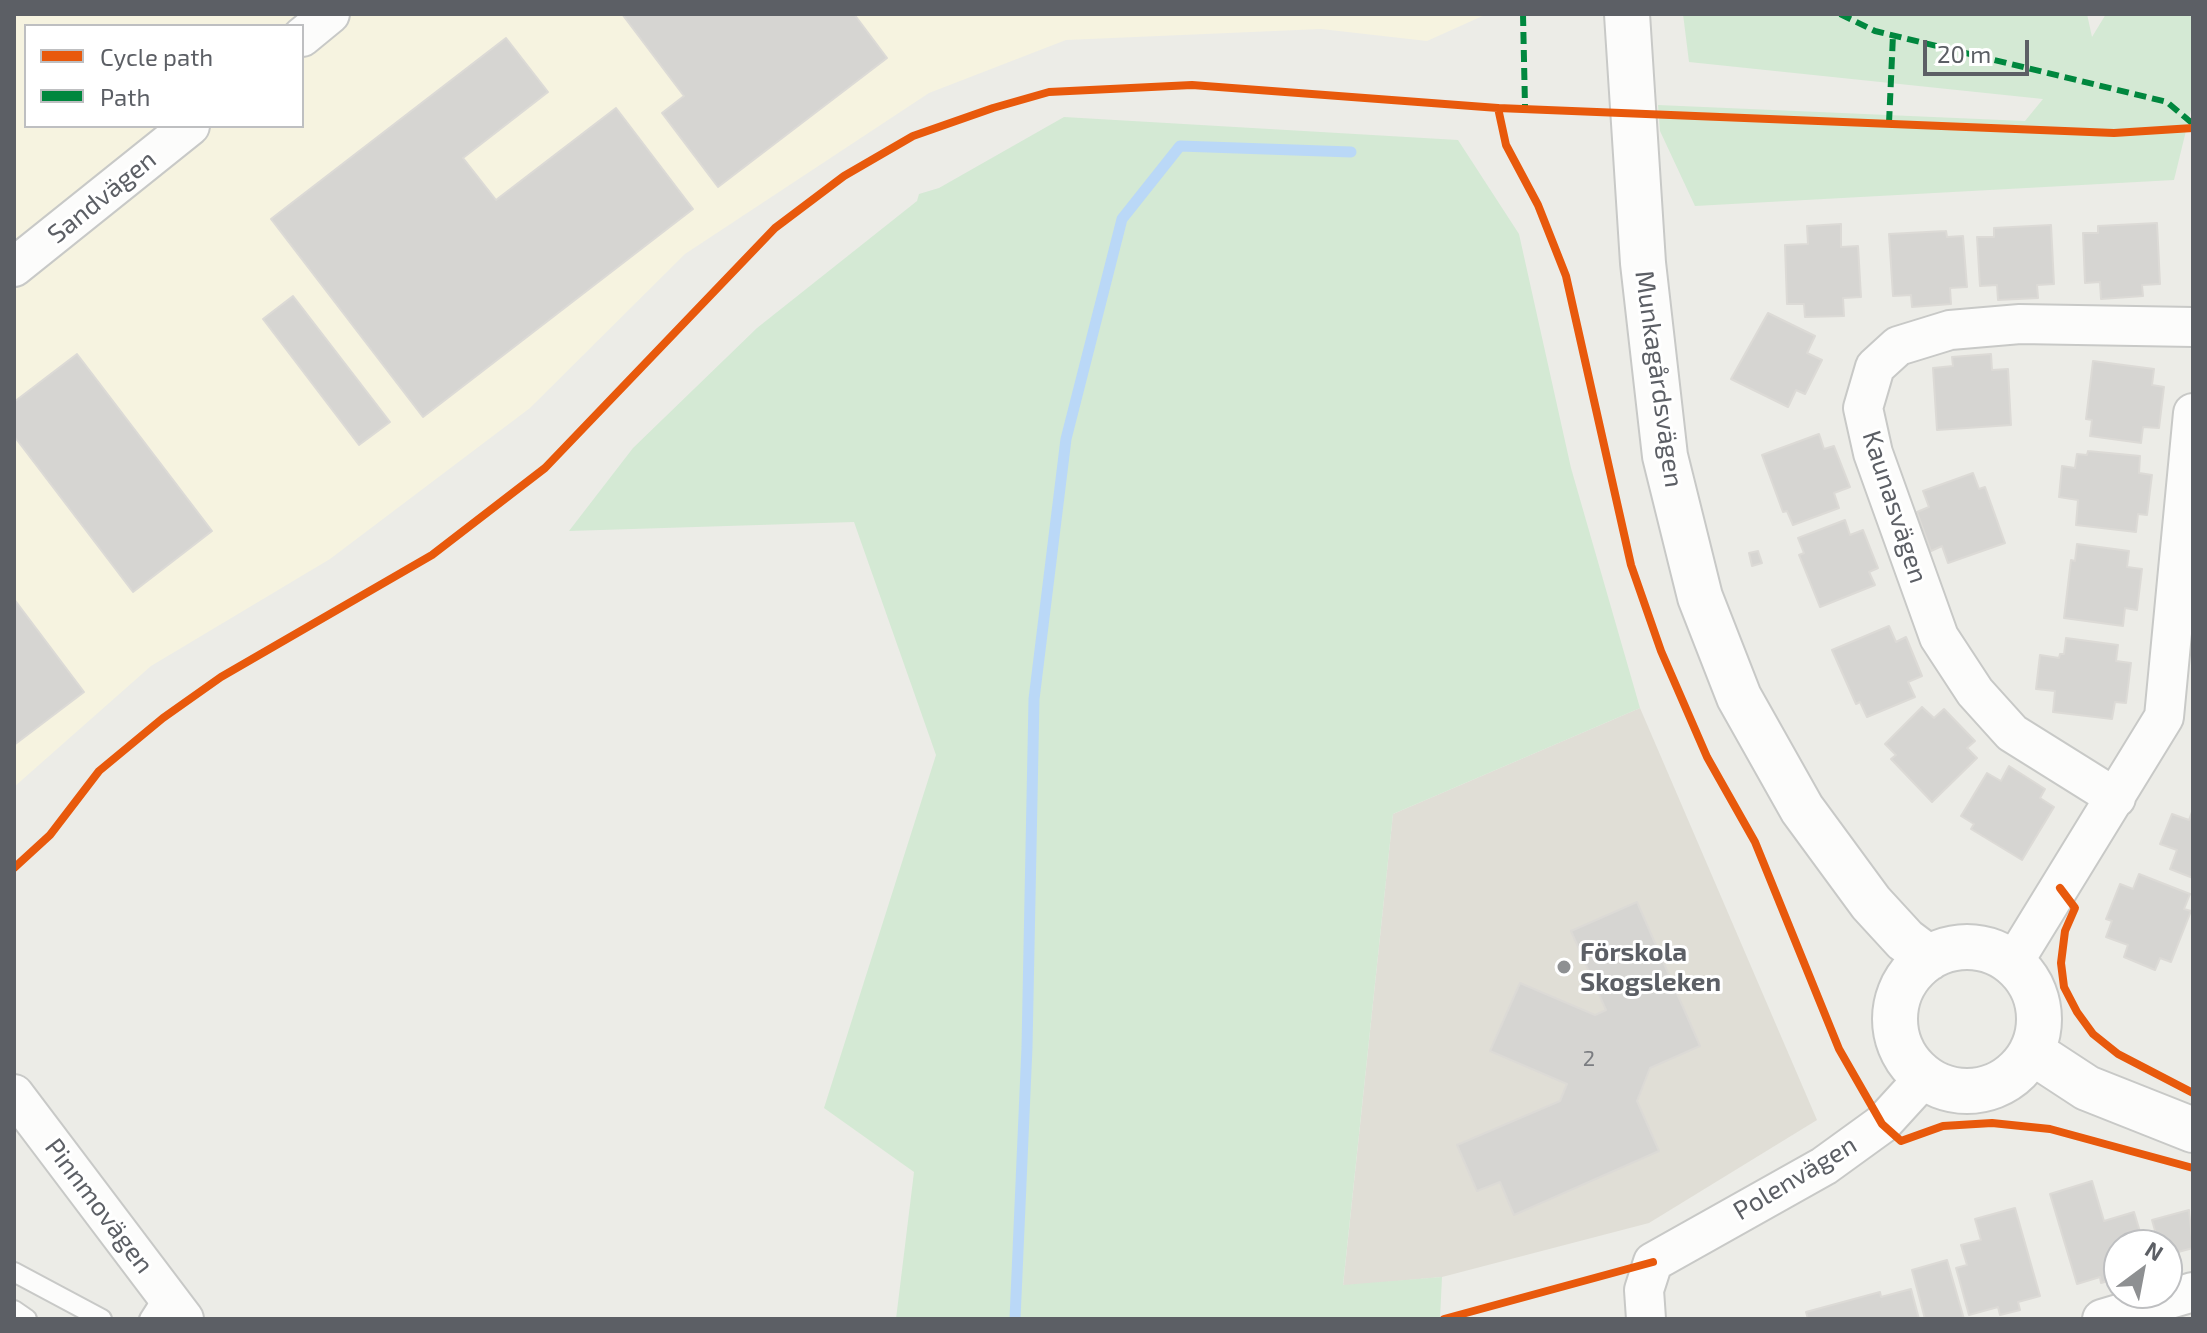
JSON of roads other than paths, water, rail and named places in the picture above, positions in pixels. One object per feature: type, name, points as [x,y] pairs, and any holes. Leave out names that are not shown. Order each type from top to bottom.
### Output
[{"type":"street","points":[[304,35],[330,14]]},
{"type":"street","name":"Munkagårdsvägen","points":[[1627,14],[1643,263],[1665,456],[1700,597],[1739,697],[1802,809],[1871,903],[1905,940],[1929,958]]},
{"type":"street","name":"Sandvägen","points":[[14,267],[188,128]]},
{"type":"street","name":"Kaunasvägen","points":[[2116,798],[2012,733],[1975,692],[1939,637],[1873,453],[1863,408],[1875,367],[1898,346],[1950,330],[2020,324],[2193,327]]},
{"type":"street","points":[[2013,963],[2116,798],[2179,719],[2193,413]]},
{"type":"street","points":[[1972,947],[1994,952],[2013,963],[2026,978],[2037,1005],[2038,1034],[2032,1052],[2020,1069],[2004,1082],[1984,1090],[1943,1087],[1924,1078],[1900,1046],[1895,1007],[1902,987],[1929,958],[1949,949],[1972,947]]},
{"type":"street","points":[[2032,1052],[2087,1088],[2193,1130]]},
{"type":"street","name":"Polenvägen","points":[[1646,1319],[1644,1290],[1653,1262],[1824,1166],[1882,1124],[1924,1078]]},
{"type":"street","name":"Pinnmovägen","points":[[14,1094],[166,1311]]},
{"type":"street","points":[[2102,1319],[2193,1292]]},
{"type":"lane","points":[[14,1272],[102,1319]]},
{"type":"lane","points":[[14,1310],[27,1319]]},
{"type":"waterway","points":[[1015,1319],[1027,1047],[1034,699],[1066,439],[1122,219],[1180,146],[1351,152]]},
{"type":"place","name":"Förskola Skogsleken","points":[[1564,967]]}]
